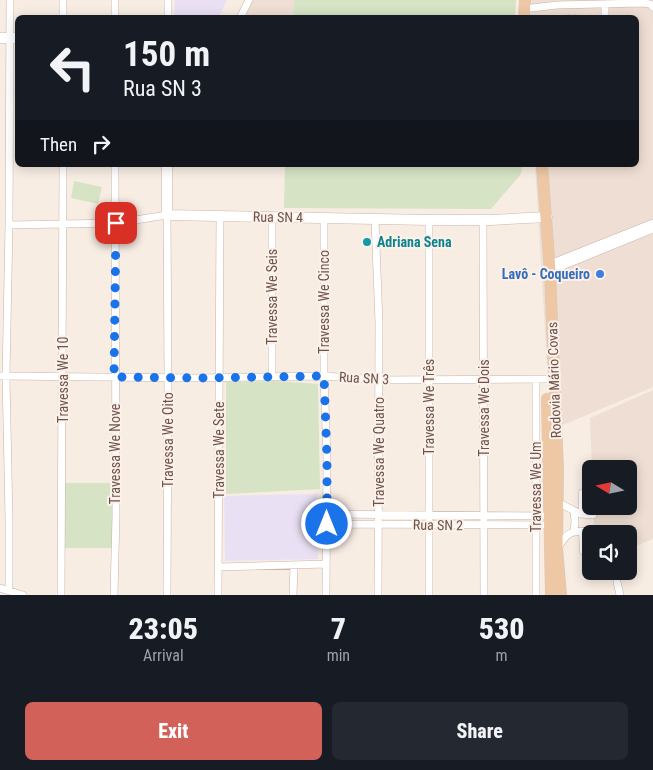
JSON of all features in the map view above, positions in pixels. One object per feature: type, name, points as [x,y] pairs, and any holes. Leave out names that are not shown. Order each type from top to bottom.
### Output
[{"type":"main road","name":"Travessa We Oito","points":[[167,167],[167,215]]},
{"type":"main road","name":"Rodovia Mário Covas","points":[[535,167],[550,268],[561,595]]},
{"type":"main road","name":"Rodovia Mário Covas","points":[[542,167],[541,380],[551,595]]},
{"type":"main road","name":"Rua SN 4","points":[[167,215],[429,220],[543,218]]},
{"type":"street","points":[[9,590],[9,508],[3,376],[10,225],[10,0]]},
{"type":"street","points":[[63,0],[63,15]]},
{"type":"street","points":[[115,0],[115,15]]},
{"type":"street","points":[[168,0],[168,15]]},
{"type":"street","points":[[241,15],[248,0]]},
{"type":"street","points":[[530,6],[647,3],[653,6]]},
{"type":"street","points":[[605,4],[605,15]]},
{"type":"street","name":"Travessa We 10","points":[[62,595],[63,167]]},
{"type":"street","name":"Travessa We Nove","points":[[114,595],[116,516],[114,377],[116,167]]},
{"type":"street","name":"Rua SN 4","points":[[10,225],[63,226],[116,223],[167,215]]},
{"type":"street","name":"Travessa We Oito","points":[[167,215],[167,595]]},
{"type":"street","points":[[0,216],[10,216]]},
{"type":"street","name":"Travessa We Sete","points":[[218,595],[220,216]]},
{"type":"street","name":"Travessa We Seis","points":[[272,217],[272,376]]},
{"type":"street","name":"Travessa We Cinco","points":[[324,218],[324,376],[327,458],[326,595]]},
{"type":"street","name":"Travessa We Quatro","points":[[376,219],[379,323],[378,595]]},
{"type":"street","name":"Travessa We Três","points":[[429,220],[429,595]]},
{"type":"street","name":"Travessa We Dois","points":[[483,220],[484,595]]},
{"type":"street","points":[[625,238],[653,223]]},
{"type":"street","points":[[550,268],[653,229]]},
{"type":"street","name":"Rua SN 3","points":[[3,376],[324,376],[379,380],[541,380]]},
{"type":"street","name":"Travessa We Um","points":[[536,595],[536,516],[541,380]]},
{"type":"street","points":[[557,502],[581,514]]},
{"type":"street","points":[[574,511],[578,531]]},
{"type":"street","name":"Rua SN 2","points":[[327,514],[536,516],[549,520]]},
{"type":"street","name":"Rua SN 2","points":[[327,524],[429,526],[536,525],[549,520]]},
{"type":"street","points":[[558,548],[564,539],[578,531],[582,531]]},
{"type":"street","points":[[218,566],[326,564]]},
{"type":"street","points":[[293,595],[294,565]]},
{"type":"street","points":[[617,582],[620,595]]},
{"type":"street","points":[[0,588],[23,595]]},
{"type":"lane","points":[[581,492],[581,514]]},
{"type":"lane","points":[[578,531],[582,552]]},
{"type":"shaded area","points":[[175,0],[227,0],[220,15],[174,15]]},
{"type":"shaded area","points":[[248,0],[294,0],[293,15],[240,15]]},
{"type":"shaded area","points":[[524,0],[653,0],[653,387],[551,430],[535,167],[639,167],[639,15],[525,15]]},
{"type":"shaded area","points":[[653,390],[653,539],[637,546],[637,525],[594,525],[593,515],[638,515],[638,460],[592,460],[590,418]]},
{"type":"shaded area","points":[[317,494],[318,559],[225,561],[224,496]]},
{"type":"green space","points":[[294,0],[516,0],[515,15],[293,15]]},
{"type":"green space","points":[[285,167],[522,167],[521,174],[491,209],[284,208]]},
{"type":"green space","points":[[74,181],[102,187],[98,204],[71,198]]},
{"type":"green space","points":[[275,381],[318,384],[320,489],[226,494],[226,382]]},
{"type":"green space","points":[[64,483],[114,483],[114,548],[64,548]]},
{"type":"place","name":"Adriana Sena","points":[[367,242]]},
{"type":"place","name":"Lavô - Coqueiro","points":[[600,274]]},
{"type":"route","points":[[116,223],[114,377],[324,376],[327,524]]}]
